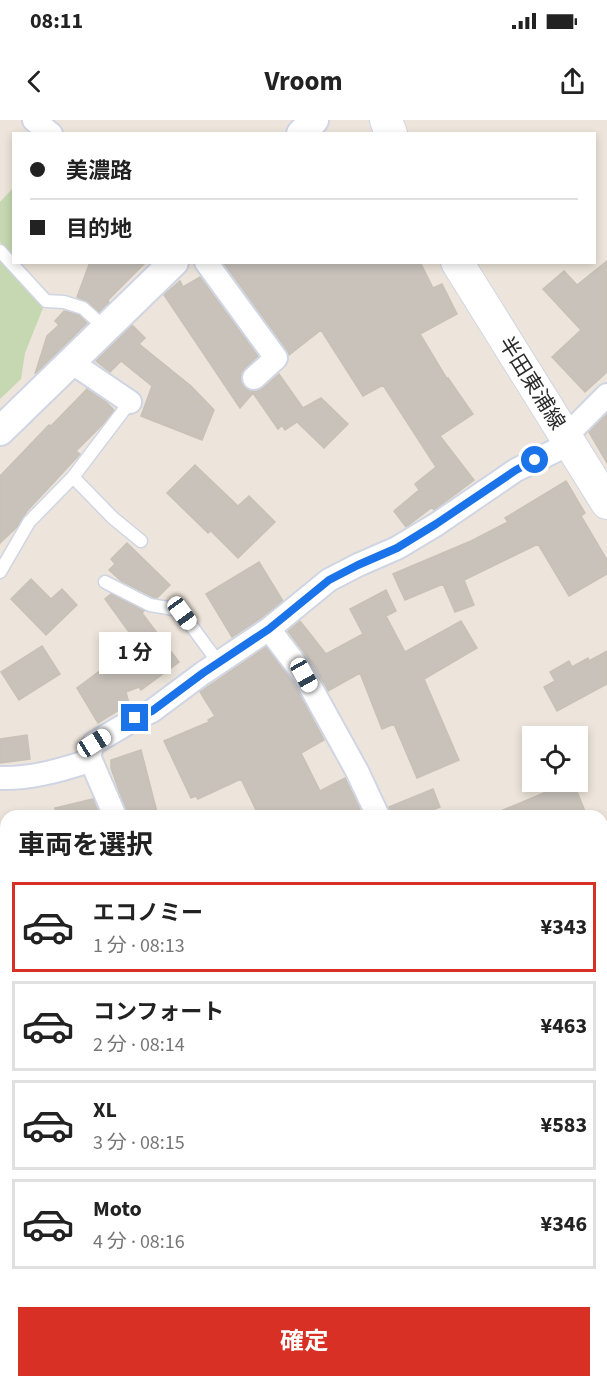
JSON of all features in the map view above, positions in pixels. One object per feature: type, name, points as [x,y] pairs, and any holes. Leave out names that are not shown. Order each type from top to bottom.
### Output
[{"type":"main road","name":"半田東浦線","points":[[458,264],[607,503]]},
{"type":"street","points":[[34,120],[49,132]]},
{"type":"street","points":[[303,132],[314,120]]},
{"type":"street","points":[[369,120],[379,132]]},
{"type":"street","points":[[0,431],[172,264]]},
{"type":"street","points":[[207,264],[276,358],[255,378]]},
{"type":"street","points":[[71,362],[130,402]]},
{"type":"street","points":[[0,778],[15,778],[62,770],[86,762],[94,743],[135,718],[152,711],[218,662],[269,629],[329,580],[397,548],[516,470],[567,440],[607,395]]},
{"type":"street","points":[[269,629],[304,675],[357,771],[373,810]]},
{"type":"street","points":[[89,756],[112,810]]},
{"type":"lane","points":[[0,251],[46,301],[64,302],[83,308],[105,329]]},
{"type":"lane","points":[[0,572],[29,522],[73,477],[130,402]]},
{"type":"lane","points":[[73,477],[113,518],[141,542]]},
{"type":"lane","points":[[105,582],[150,605],[174,609],[182,613],[218,662]]},
{"type":"green space","points":[[12,189],[12,256],[0,242],[0,202]]},
{"type":"green space","points":[[0,260],[43,308],[25,353],[21,379],[0,399]]},
{"type":"building","points":[[607,261],[607,372],[585,392],[552,357],[581,330],[543,289],[564,271],[577,285]]},
{"type":"building","points":[[89,264],[144,264],[99,312],[88,302],[77,297]]},
{"type":"building","points":[[224,264],[421,264],[433,288],[442,284],[457,314],[420,334],[447,379],[473,414],[440,436],[474,480],[434,510],[432,507],[406,527],[394,511],[419,490],[415,484],[436,467],[383,385],[363,396],[321,330],[289,355]]},
{"type":"building","points":[[200,277],[258,356],[241,373],[244,387],[250,391],[257,391],[279,374],[303,408],[321,398],[348,424],[324,448],[297,422],[285,430],[282,425],[278,429],[253,393],[240,408],[164,295],[180,281],[183,287]]},
{"type":"building","points":[[64,311],[79,315],[87,323],[35,374],[47,336],[59,325],[55,321]]},
{"type":"building","points":[[132,325],[145,338],[139,344],[191,386],[214,410],[202,440],[141,416],[152,386],[121,361],[110,372],[96,361]]},
{"type":"building","points":[[87,389],[114,410],[76,451],[80,454],[27,511],[17,527],[0,543],[0,476]]},
{"type":"building","points":[[607,414],[607,463],[589,432]]},
{"type":"building","points":[[195,465],[238,506],[249,496],[275,522],[238,558],[211,531],[208,533],[167,493]]},
{"type":"building","points":[[566,481],[585,513],[581,516],[607,560],[607,574],[569,596],[538,544],[464,580],[474,605],[455,612],[443,584],[405,600],[393,574],[471,541],[508,522],[505,518]]},
{"type":"building","points":[[127,543],[170,585],[157,598],[121,581],[109,570],[115,564],[111,559]]},
{"type":"building","points":[[259,562],[283,601],[232,637],[206,594]]},
{"type":"building","points":[[31,579],[51,599],[62,589],[77,605],[46,635],[11,599]]},
{"type":"building","points":[[386,590],[396,611],[386,616],[405,652],[461,621],[477,648],[424,679],[459,760],[417,778],[394,724],[382,729],[360,673],[328,691],[315,667],[288,631],[300,621],[326,654],[363,634],[350,609]]},
{"type":"building","points":[[111,594],[144,611],[142,613],[179,662],[141,690],[139,687],[126,692],[129,704],[98,723],[77,688],[137,643],[105,599]]},
{"type":"building","points":[[42,646],[60,674],[19,700],[1,672]]},
{"type":"building","points":[[266,647],[293,682],[324,740],[301,753],[320,791],[345,778],[360,809],[256,810],[241,779],[198,799],[196,796],[191,798],[164,741],[209,722],[208,720],[215,716],[200,692]]},
{"type":"building","points":[[607,651],[607,684],[557,711],[544,687],[555,681],[550,672],[569,661],[572,667]]},
{"type":"building","points":[[27,735],[30,759],[0,763],[0,739]]},
{"type":"building","points":[[141,750],[156,810],[126,810],[111,768],[111,760]]},
{"type":"building","points":[[433,789],[440,807],[433,810],[390,810],[389,807]]},
{"type":"building","points":[[544,792],[577,792],[585,810],[503,810]]},
{"type":"building","points":[[93,799],[98,810],[55,810],[55,808]]},
{"type":"route","points":[[135,718],[152,711],[203,673],[269,629],[329,580],[397,548],[535,460]]}]
